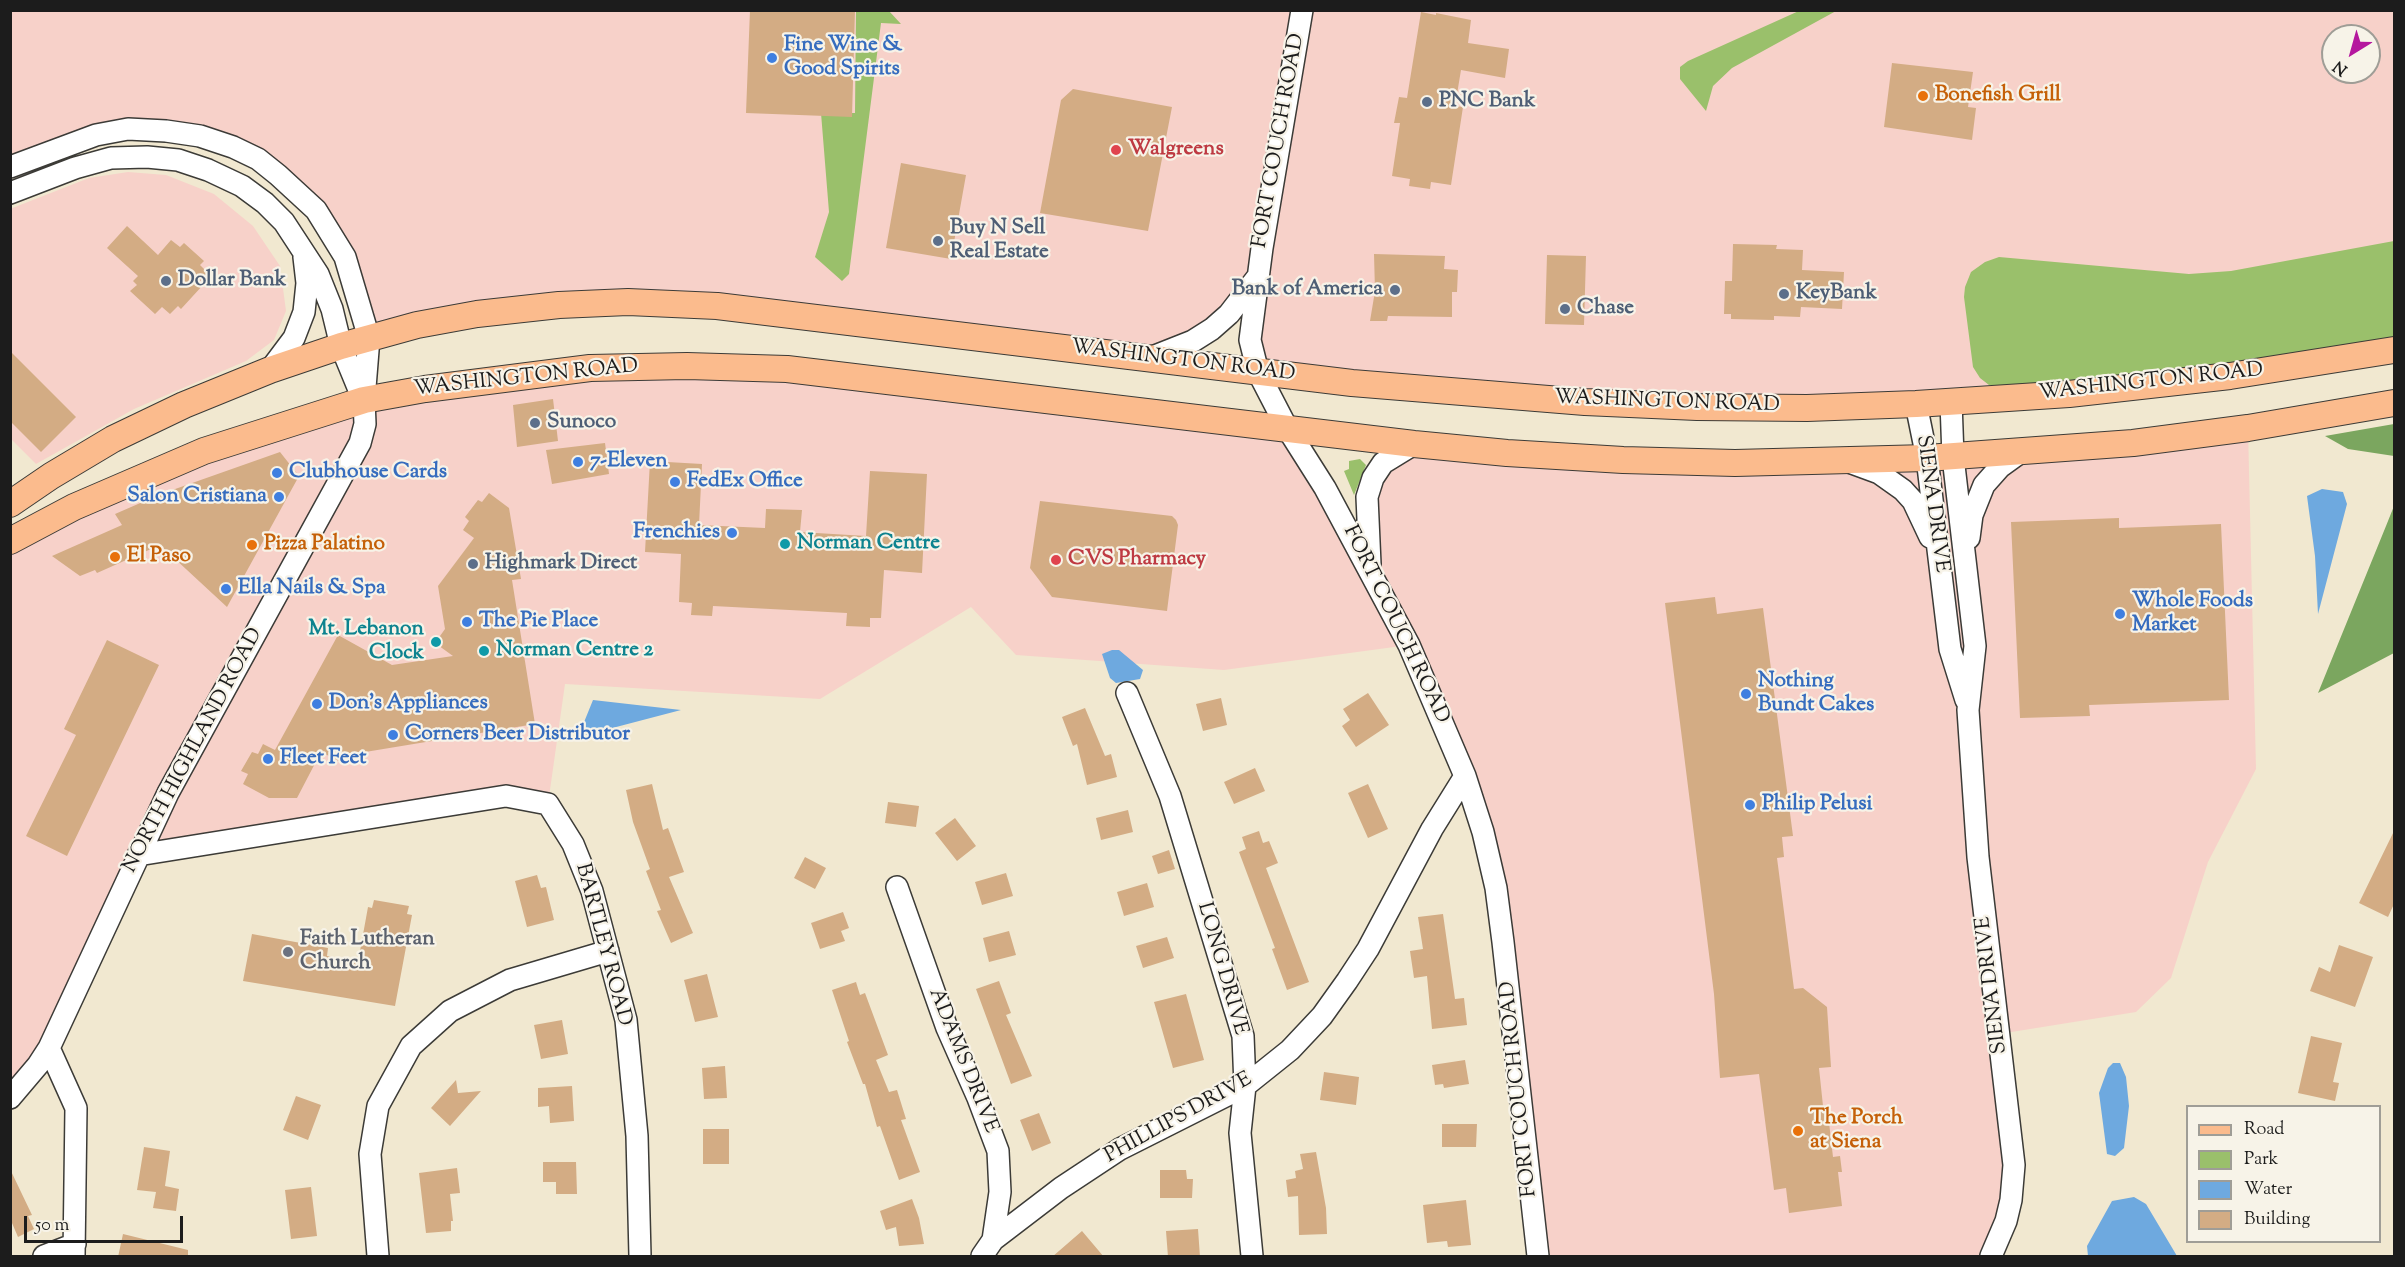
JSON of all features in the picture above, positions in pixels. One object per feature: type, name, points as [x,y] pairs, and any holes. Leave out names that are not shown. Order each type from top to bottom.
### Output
[{"type":"main road","name":"WASHINGTON ROAD","points":[[10,504],[113,439],[184,405],[270,370],[341,346],[417,325],[477,314],[559,305],[628,302],[717,306],[1375,385],[1602,403],[1807,408],[1951,402],[2147,387],[2394,350]]},
{"type":"main road","name":"WASHINGTON ROAD","points":[[10,541],[74,507],[204,451],[363,400],[425,388],[590,368],[787,369],[1414,444],[1507,453],[1623,460],[1735,463],[1927,459],[2133,444],[2394,403]]},
{"type":"street","name":"FORT COUCH ROAD","points":[[1302,10],[1257,278],[1250,340],[1258,372],[1287,428],[1325,488],[1409,645],[1465,776],[1483,832],[1497,898],[1538,1257]]},
{"type":"street","points":[[10,167],[96,135],[128,129],[200,136],[258,159],[316,210],[345,257],[369,338],[363,400]]},
{"type":"street","points":[[10,194],[75,168],[111,158],[147,157],[178,160],[242,186],[266,202],[285,222],[318,274],[332,309],[341,346],[363,400]]},
{"type":"street","points":[[270,370],[294,338],[304,312],[307,284],[303,250]]},
{"type":"street","points":[[1150,358],[1194,341],[1212,329],[1229,314],[1257,278]]},
{"type":"street","name":"NORTH HIGHLAND ROAD","points":[[10,1098],[49,1048],[173,784],[360,443],[365,424],[363,400]]},
{"type":"street","name":"SIENA DRIVE","points":[[1951,402],[1953,457],[1975,646],[1968,710],[1978,857],[2014,1165],[2011,1200],[2003,1230],[1991,1257]]},
{"type":"street","name":"SIENA DRIVE","points":[[1916,404],[1927,459],[1950,649],[1968,710]]},
{"type":"street","points":[[1370,571],[1367,497],[1383,463],[1414,444]]},
{"type":"street","points":[[1965,566],[1972,515],[1984,485],[2000,467],[2019,453]]},
{"type":"street","points":[[1849,462],[1879,473],[1903,490],[1913,501],[1939,558]]},
{"type":"street","name":"LONG DRIVE","points":[[1127,693],[1170,796],[1243,1036],[1245,1086],[1240,1133],[1252,1257]]},
{"type":"street","name":"PHILLIPS DRIVE","points":[[987,1248],[1060,1188],[1120,1149],[1245,1086],[1290,1050],[1322,1016],[1368,949],[1431,829],[1465,776]]},
{"type":"street","name":"BARTLEY ROAD","points":[[138,855],[506,796],[548,804],[573,843],[592,891],[626,1020],[637,1136],[640,1257]]},
{"type":"street","name":"ADAMS DRIVE","points":[[897,887],[947,1028],[978,1098],[998,1151],[1000,1192],[987,1248]]},
{"type":"street","points":[[378,1257],[371,1144],[378,1106],[411,1046],[450,1011],[510,980],[608,951]]},
{"type":"street","points":[[44,1257],[75,1250],[76,1108],[49,1048]]},
{"type":"shaded area","points":[[11,11],[2394,11],[2394,350],[1807,408],[1258,372],[1257,280],[1177,348],[628,302],[369,338],[345,257],[258,159],[128,129],[11,167]]},
{"type":"shaded area","points":[[128,172],[166,175],[214,194],[253,226],[280,266],[286,311],[274,340],[246,361],[134,409],[36,464],[11,439],[10,209],[89,178]]},
{"type":"shaded area","points":[[639,367],[1287,428],[1369,569],[1367,497],[1396,453],[1735,463],[2248,428],[2256,769],[2208,862],[2171,978],[2136,1012],[1999,1034],[2012,1147],[1991,1256],[1538,1256],[1496,888],[1409,645],[1224,670],[1016,655],[971,607],[820,699],[565,684],[548,804],[506,796],[138,855],[49,1048],[11,1098],[11,541],[308,417]]},
{"type":"green space","points":[[1801,10],[1836,11],[1732,68],[1713,86],[1706,111],[1680,79],[1680,67],[1688,61]]},
{"type":"green space","points":[[856,11],[889,11],[901,24],[881,23],[849,274],[842,281],[815,257],[829,212],[821,113],[855,113]]},
{"type":"green space","points":[[2394,241],[2394,337],[2204,368],[2094,382],[2002,387],[1989,385],[1980,378],[1973,367],[1964,297],[1965,287],[1971,272],[1985,262],[1999,257],[2189,274],[2231,271]]},
{"type":"green space","points":[[2394,424],[2394,456],[2348,449],[2325,436]]},
{"type":"green space","points":[[1360,459],[1366,465],[1354,495],[1344,471],[1349,469],[1349,461]]},
{"type":"green space","points":[[2394,506],[2394,653],[2318,693],[2386,526]]},
{"type":"water","points":[[2322,489],[2343,492],[2347,504],[2318,614],[2315,556],[2307,496]]},
{"type":"water","points":[[1119,650],[1143,670],[1140,679],[1116,683],[1110,678],[1102,654]]},
{"type":"water","points":[[593,700],[681,710],[578,737]]},
{"type":"water","points":[[2113,1063],[2120,1063],[2126,1077],[2129,1106],[2124,1148],[2115,1156],[2107,1154],[2099,1093],[2108,1068]]},
{"type":"water","points":[[2134,1197],[2146,1204],[2177,1256],[2088,1256],[2087,1246],[2112,1201]]},
{"type":"building","points":[[750,10],[855,10],[852,117],[746,113]]},
{"type":"building","name":"PNC Bank","points":[[1421,12],[1471,20],[1468,43],[1509,49],[1505,78],[1461,70],[1455,106],[1463,107],[1451,185],[1431,182],[1430,189],[1409,186],[1410,179],[1392,176],[1400,123],[1394,123],[1399,97],[1407,98]]},
{"type":"building","points":[[1892,63],[1973,72],[1968,107],[1976,108],[1972,140],[1884,127]]},
{"type":"building","name":"Walgreens","points":[[1073,89],[1172,107],[1148,231],[1040,213],[1061,100]]},
{"type":"building","points":[[901,163],[966,175],[951,259],[886,248]]},
{"type":"building","points":[[127,226],[158,255],[171,240],[180,247],[184,243],[204,261],[200,265],[208,273],[199,282],[203,285],[181,309],[178,306],[170,314],[162,307],[155,314],[130,291],[137,285],[133,281],[138,276],[107,248]]},
{"type":"building","name":"KeyBank","points":[[1733,244],[1777,245],[1776,249],[1803,250],[1802,270],[1844,272],[1842,309],[1801,307],[1800,317],[1774,316],[1774,320],[1731,319],[1731,314],[1724,314],[1725,281],[1732,281]]},
{"type":"building","points":[[1374,254],[1445,256],[1444,269],[1458,270],[1457,292],[1452,292],[1452,317],[1388,316],[1387,321],[1370,321],[1375,291]]},
{"type":"building","points":[[1547,255],[1586,256],[1584,325],[1545,324]]},
{"type":"building","points":[[10,351],[76,417],[41,452],[10,421]]},
{"type":"building","name":"Sunoco","points":[[553,399],[558,441],[517,447],[513,405]]},
{"type":"building","name":"7-Eleven","points":[[605,443],[609,474],[552,484],[546,450]]},
{"type":"building","points":[[280,452],[299,476],[227,607],[160,545],[97,573],[95,570],[80,576],[52,556],[122,525],[115,514],[161,494]]},
{"type":"building","name":"Norman Centre","points":[[650,461],[702,464],[699,525],[765,528],[766,509],[802,510],[800,532],[866,536],[870,471],[927,474],[922,573],[884,570],[881,618],[870,618],[870,627],[846,626],[847,613],[713,606],[712,616],[691,615],[692,603],[679,602],[681,554],[645,552]]},
{"type":"building","name":"Norman Centre 2","points":[[489,493],[509,508],[521,579],[512,580],[535,724],[347,755],[343,763],[321,752],[297,798],[269,798],[243,784],[248,774],[241,771],[252,752],[258,754],[263,744],[275,750],[338,635],[392,665],[453,656],[435,643],[445,629],[438,586],[474,538],[463,530],[469,521],[465,517],[478,500],[482,502]]},
{"type":"building","name":"CVS Pharmacy","points":[[1040,501],[1172,516],[1178,525],[1167,611],[1052,597],[1030,568]]},
{"type":"building","name":"Whole Foods Market","points":[[2119,518],[2119,528],[2221,524],[2229,700],[2089,705],[2090,716],[2020,718],[2011,522]]},
{"type":"building","points":[[1715,597],[1717,614],[1763,608],[1793,836],[1782,837],[1784,857],[1777,858],[1794,989],[1803,988],[1827,1007],[1831,1067],[1819,1068],[1823,1106],[1827,1105],[1833,1157],[1840,1156],[1842,1172],[1838,1172],[1842,1206],[1789,1213],[1786,1188],[1774,1190],[1759,1074],[1720,1078],[1714,994],[1665,603]]},
{"type":"building","points":[[107,640],[159,665],[67,856],[26,836],[76,735],[64,729]]},
{"type":"building","points":[[1368,693],[1389,725],[1356,747],[1342,726],[1350,720],[1343,709]]},
{"type":"building","points":[[1221,698],[1227,725],[1203,731],[1196,704]]},
{"type":"building","points":[[1085,708],[1105,756],[1111,754],[1117,777],[1087,785],[1077,744],[1073,746],[1062,717]]},
{"type":"building","points":[[1255,768],[1265,791],[1234,804],[1224,782]]},
{"type":"building","points":[[652,784],[663,830],[668,828],[684,872],[669,877],[693,933],[671,943],[657,911],[661,910],[646,871],[650,869],[633,822],[626,790]]},
{"type":"building","points":[[1368,784],[1388,829],[1368,838],[1348,793]]},
{"type":"building","points":[[888,802],[919,806],[916,827],[885,823]]},
{"type":"building","points":[[1128,810],[1133,832],[1101,840],[1096,818]]},
{"type":"building","points":[[955,818],[976,846],[957,861],[935,833]]},
{"type":"building","points":[[1259,831],[1263,843],[1269,841],[1278,863],[1266,868],[1309,982],[1287,990],[1272,949],[1275,948],[1239,852],[1246,849],[1242,837]]},
{"type":"building","points":[[2394,831],[2394,904],[2388,917],[2359,903]]},
{"type":"building","points":[[1169,850],[1175,869],[1158,874],[1152,856]]},
{"type":"building","points":[[805,857],[826,868],[815,889],[794,878]]},
{"type":"building","points":[[1006,873],[1013,896],[982,905],[975,882]]},
{"type":"building","points":[[537,875],[541,888],[546,887],[554,920],[527,927],[515,881]]},
{"type":"building","points":[[1147,883],[1154,907],[1124,916],[1117,892]]},
{"type":"building","name":"Faith Lutheran Church","points":[[374,900],[409,906],[407,914],[412,915],[395,1006],[243,981],[252,934],[328,948],[327,956],[358,962],[368,907],[372,908]]},
{"type":"building","points":[[843,912],[849,928],[841,931],[845,941],[820,949],[811,923]]},
{"type":"building","points":[[1443,914],[1455,999],[1464,998],[1467,1025],[1432,1029],[1427,976],[1414,978],[1410,951],[1423,949],[1418,917]]},
{"type":"building","points":[[1009,931],[1016,955],[989,962],[983,938]]},
{"type":"building","points":[[1167,937],[1174,958],[1143,968],[1136,946]]},
{"type":"building","points":[[2339,945],[2373,957],[2355,1007],[2310,991],[2319,967],[2330,972]]},
{"type":"building","points":[[707,974],[718,1017],[695,1022],[684,980]]},
{"type":"building","points":[[999,981],[1011,1013],[1006,1015],[1032,1076],[1011,1084],[976,989]]},
{"type":"building","points":[[856,982],[860,995],[865,993],[888,1055],[876,1060],[889,1092],[897,1090],[906,1119],[901,1120],[920,1172],[899,1180],[880,1126],[877,1127],[865,1084],[863,1084],[847,1042],[849,1041],[832,990]]},
{"type":"building","points":[[1186,994],[1204,1060],[1173,1068],[1154,1002]]},
{"type":"building","points":[[562,1020],[568,1054],[541,1059],[534,1025]]},
{"type":"building","points":[[2311,1036],[2342,1043],[2333,1082],[2339,1083],[2335,1101],[2298,1093]]},
{"type":"building","points":[[1465,1060],[1469,1084],[1444,1088],[1443,1084],[1435,1085],[1432,1065]]},
{"type":"building","points":[[725,1066],[727,1098],[704,1099],[702,1068]]},
{"type":"building","points":[[1324,1072],[1359,1077],[1356,1105],[1320,1100]]},
{"type":"building","points":[[456,1080],[458,1093],[481,1091],[450,1126],[431,1108]]},
{"type":"building","points":[[572,1086],[574,1121],[550,1123],[549,1106],[538,1107],[538,1088]]},
{"type":"building","points":[[296,1096],[321,1105],[308,1140],[283,1130]]},
{"type":"building","points":[[1039,1113],[1051,1143],[1032,1151],[1020,1120]]},
{"type":"building","points":[[1442,1124],[1477,1124],[1476,1147],[1442,1147]]},
{"type":"building","points":[[703,1129],[729,1129],[729,1164],[703,1164]]},
{"type":"building","points":[[144,1147],[170,1151],[165,1186],[179,1189],[176,1211],[153,1208],[156,1192],[137,1190]]},
{"type":"building","points":[[1316,1152],[1326,1208],[1327,1234],[1299,1235],[1298,1196],[1288,1197],[1286,1180],[1296,1178],[1295,1171],[1303,1169],[1300,1154]]},
{"type":"building","points":[[543,1162],[576,1162],[577,1194],[556,1194],[556,1182],[543,1182]]},
{"type":"building","points":[[457,1168],[460,1193],[450,1194],[453,1221],[451,1221],[451,1231],[426,1233],[419,1173]]},
{"type":"building","points":[[10,1169],[32,1215],[28,1216],[34,1229],[18,1237],[12,1223],[10,1224]]},
{"type":"building","points":[[1160,1170],[1186,1170],[1187,1179],[1193,1179],[1192,1198],[1160,1198]]},
{"type":"building","points":[[311,1187],[317,1236],[291,1239],[285,1190]]},
{"type":"building","points":[[912,1199],[919,1218],[924,1244],[899,1246],[896,1227],[886,1230],[880,1211]]},
{"type":"building","points":[[1466,1200],[1471,1245],[1448,1247],[1447,1241],[1427,1243],[1423,1205]]},
{"type":"building","points":[[1198,1229],[1200,1257],[1168,1257],[1166,1231]]},
{"type":"building","points":[[1082,1231],[1104,1257],[1052,1257]]},
{"type":"building","points":[[123,1234],[188,1250],[188,1257],[118,1257]]},
{"type":"place","name":"Fine Wine & Good Spirits","points":[[772,58]]},
{"type":"place","name":"Bonefish Grill","points":[[1923,96]]},
{"type":"place","name":"PNC Bank","points":[[1427,102]]},
{"type":"place","name":"Walgreens","points":[[1116,150]]},
{"type":"place","name":"Buy N Sell Real Estate","points":[[938,241]]},
{"type":"place","name":"Dollar Bank","points":[[166,281]]},
{"type":"place","name":"Bank of America","points":[[1395,290]]},
{"type":"place","name":"KeyBank","points":[[1784,294]]},
{"type":"place","name":"Chase","points":[[1565,309]]},
{"type":"place","name":"Sunoco","points":[[535,423]]},
{"type":"place","name":"7-Eleven","points":[[578,462]]},
{"type":"place","name":"Clubhouse Cards","points":[[277,473]]},
{"type":"place","name":"FedEx Office","points":[[675,482]]},
{"type":"place","name":"Salon Cristiana","points":[[279,497]]},
{"type":"place","name":"Frenchies","points":[[732,533]]},
{"type":"place","name":"Norman Centre","points":[[785,544]]},
{"type":"place","name":"Pizza Palatino","points":[[252,545]]},
{"type":"place","name":"El Paso","points":[[115,557]]},
{"type":"place","name":"CVS Pharmacy","points":[[1056,560]]},
{"type":"place","name":"Highmark Direct","points":[[473,564]]},
{"type":"place","name":"Ella Nails & Spa","points":[[226,589]]},
{"type":"place","name":"Whole Foods Market","points":[[2120,614]]},
{"type":"place","name":"The Pie Place","points":[[467,622]]},
{"type":"place","name":"Mt. Lebanon Clock","points":[[436,642]]},
{"type":"place","name":"Norman Centre 2","points":[[484,651]]},
{"type":"place","name":"Nothing Bundt Cakes","points":[[1746,694]]},
{"type":"place","name":"Don's Appliances","points":[[317,704]]},
{"type":"place","name":"Corners Beer Distributor","points":[[393,735]]},
{"type":"place","name":"Fleet Feet","points":[[268,759]]},
{"type":"place","name":"Philip Pelusi","points":[[1750,805]]},
{"type":"place","name":"Faith Lutheran Church","points":[[288,952]]},
{"type":"place","name":"The Porch at Siena","points":[[1798,1131]]}]
